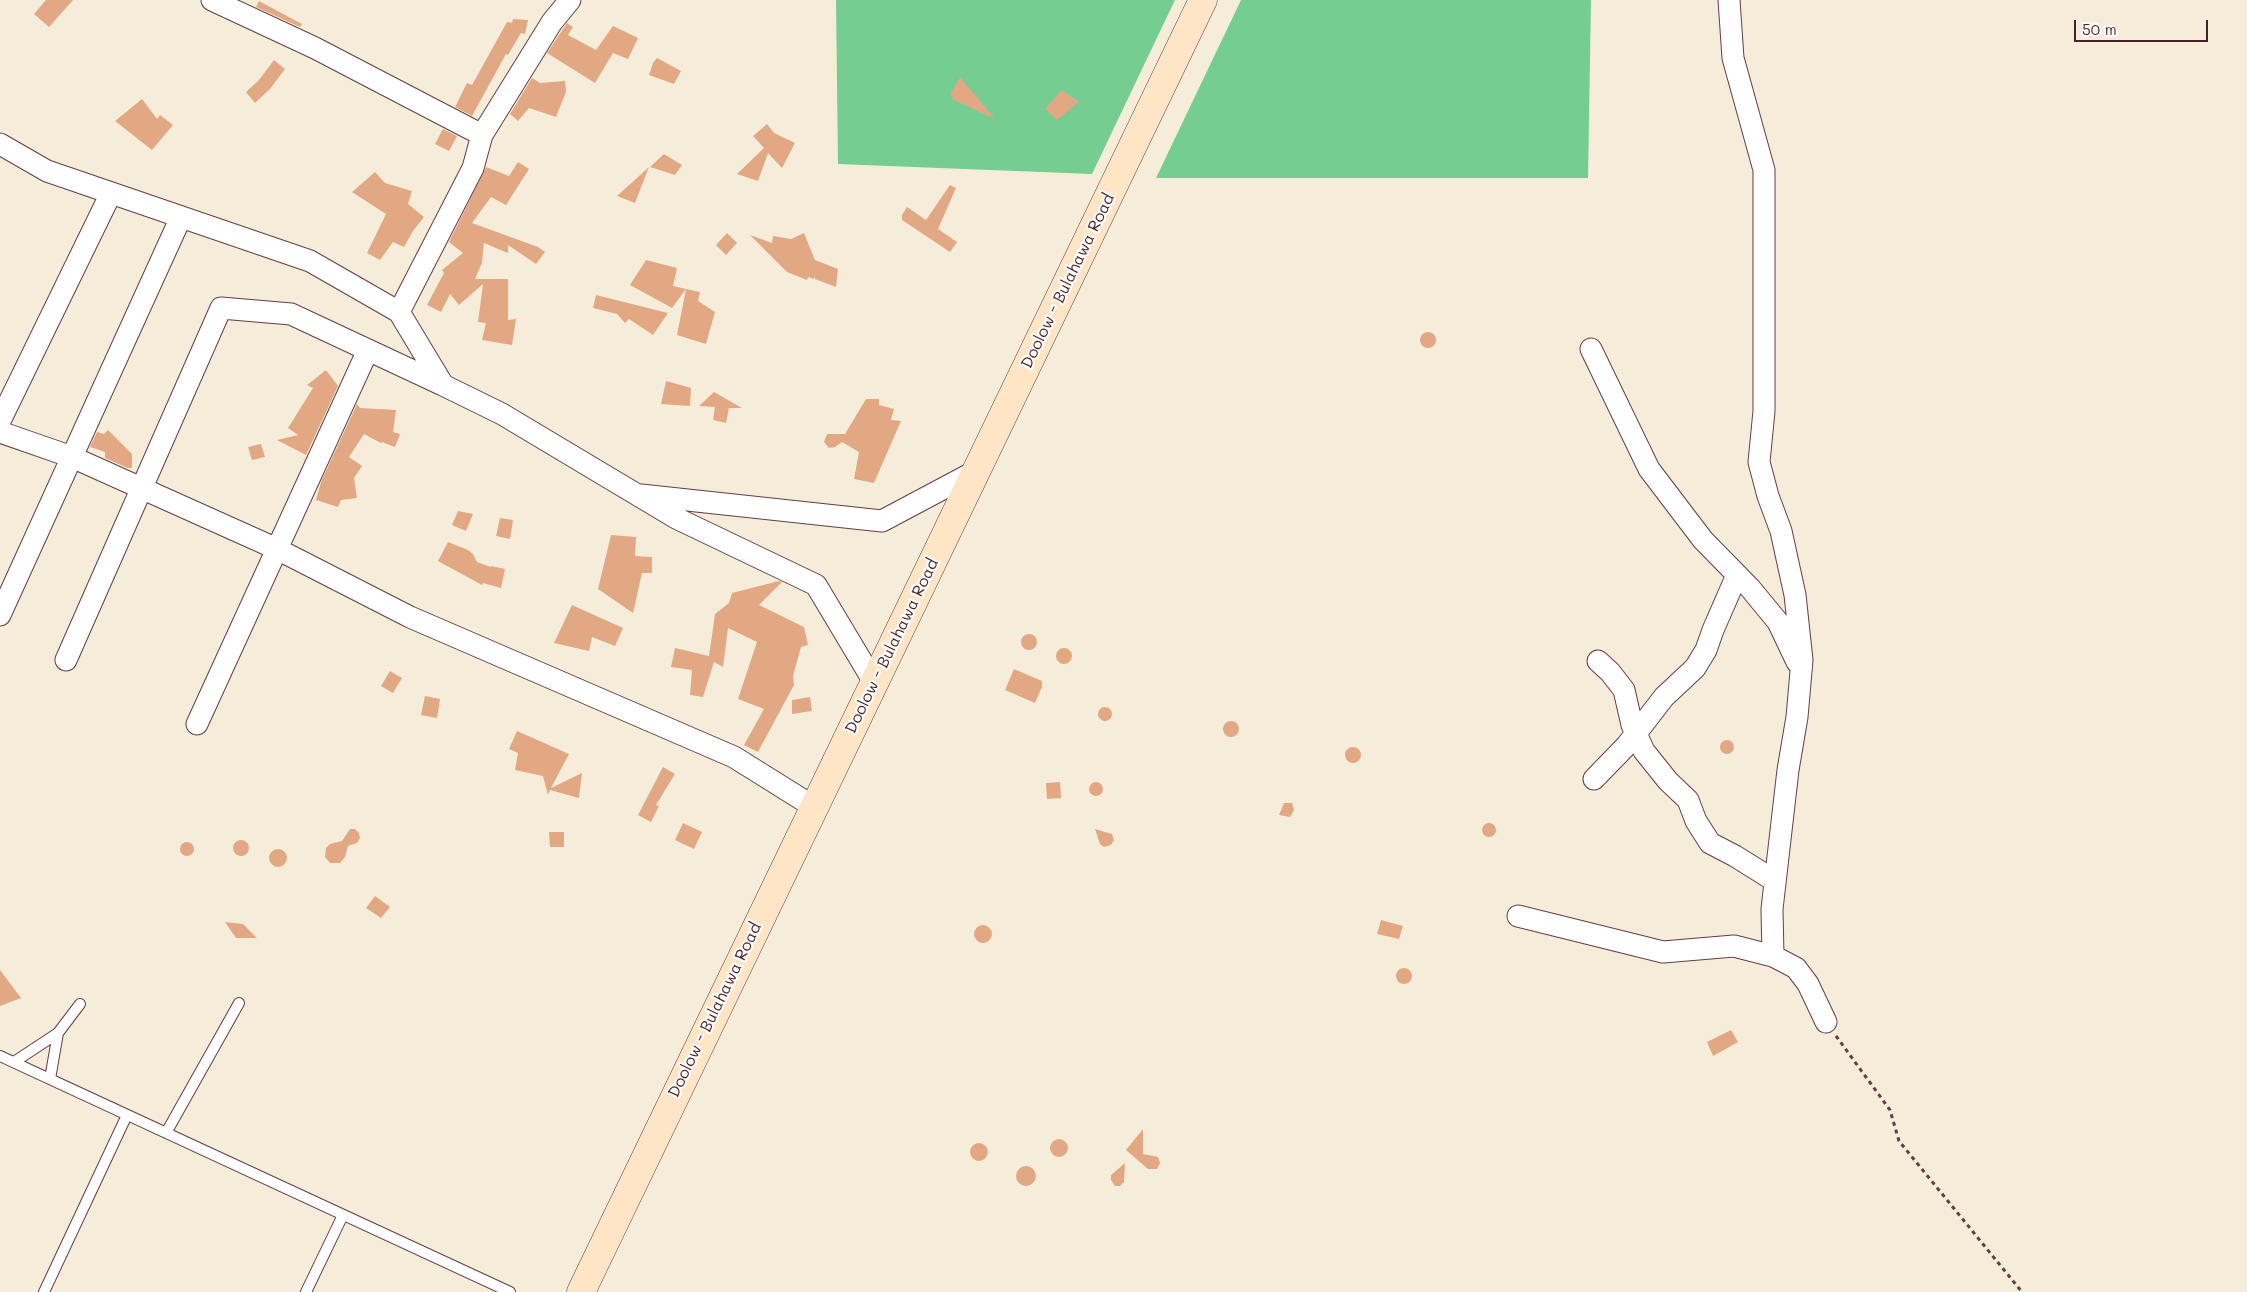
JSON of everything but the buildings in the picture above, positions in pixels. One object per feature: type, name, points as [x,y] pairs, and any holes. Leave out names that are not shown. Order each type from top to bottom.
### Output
[{"type":"main road","name":"Doolow - Bulahawa Road","points":[[581,1292],[1203,0]]},
{"type":"street","points":[[212,0],[315,48],[482,135]]},
{"type":"street","points":[[399,312],[473,168],[482,135],[552,22],[570,0]]},
{"type":"street","points":[[1729,0],[1732,58],[1764,170],[1764,411],[1759,462],[1768,496],[1781,531],[1795,595],[1802,660],[1798,718],[1788,770],[1772,909],[1774,956]]},
{"type":"street","points":[[0,144],[47,170],[310,261],[399,312],[443,385]]},
{"type":"street","points":[[0,420],[111,193]]},
{"type":"street","points":[[0,615],[181,217]]},
{"type":"street","points":[[66,660],[221,308],[291,314],[502,414],[632,494],[676,518],[816,585],[874,682]]},
{"type":"street","points":[[197,724],[368,350]]},
{"type":"street","points":[[1591,350],[1649,469],[1663,490],[1704,540],[1737,574],[1778,622],[1801,671]]},
{"type":"street","points":[[0,432],[72,457],[277,550],[410,617],[734,757],[814,807]]},
{"type":"street","points":[[632,494],[882,521],[976,471]]},
{"type":"street","points":[[1594,779],[1636,733],[1664,697],[1695,668],[1706,650],[1737,574]]},
{"type":"street","points":[[1598,661],[1610,672],[1624,690],[1632,725],[1644,751],[1668,781],[1688,800],[1696,821],[1710,843],[1736,856],[1775,881]]},
{"type":"street","points":[[1518,916],[1663,952],[1734,946],[1774,956],[1796,968],[1808,984],[1826,1022]]},
{"type":"lane","points":[[166,1133],[239,1003]]},
{"type":"lane","points":[[14,1062],[58,1033],[80,1004]]},
{"type":"lane","points":[[50,1079],[58,1033]]},
{"type":"lane","points":[[0,1056],[510,1292]]},
{"type":"lane","points":[[44,1292],[127,1115]]},
{"type":"lane","points":[[306,1292],[343,1215]]},
{"type":"path","points":[[1826,1022],[1890,1110],[1899,1141],[2022,1292]]},
{"type":"green space","points":[[836,0],[1175,0],[1092,174],[838,164]]},
{"type":"green space","points":[[1241,0],[1591,0],[1588,178],[1156,178]]}]
